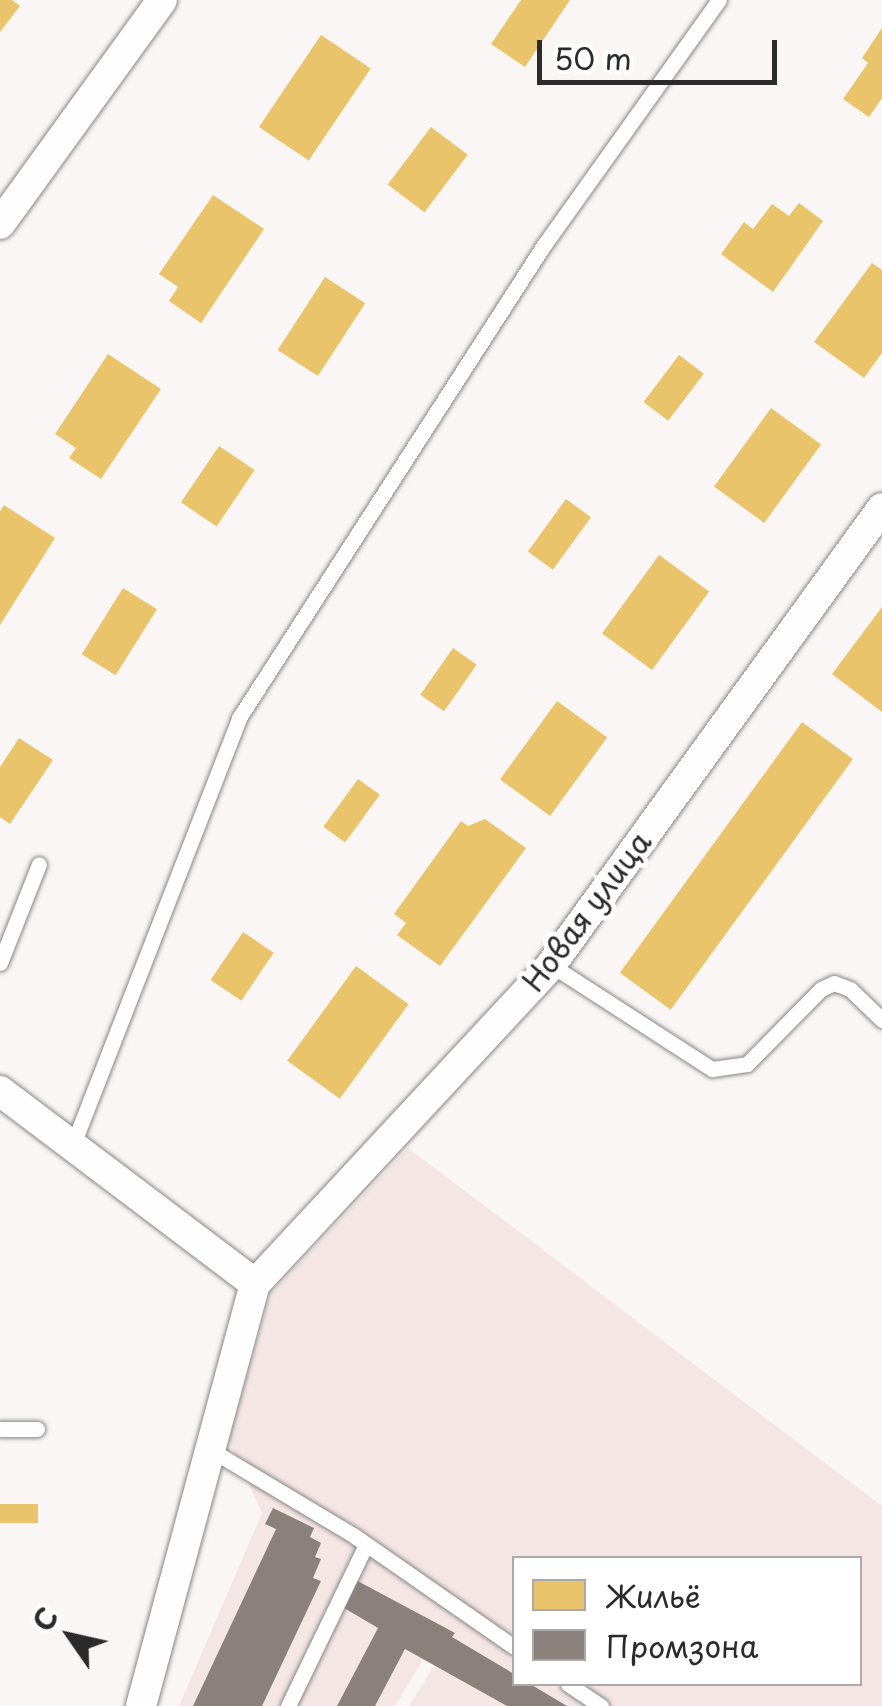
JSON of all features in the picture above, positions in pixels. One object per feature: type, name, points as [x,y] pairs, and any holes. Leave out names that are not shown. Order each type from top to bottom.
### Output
[{"type":"street","points":[[0,224],[162,0]]},
{"type":"street","name":"Новая улица","points":[[255,1284],[551,964],[882,508]]},
{"type":"street","points":[[0,1091],[255,1284],[141,1706]]},
{"type":"lane","points":[[72,1148],[239,718],[544,245],[718,0]]},
{"type":"lane","points":[[0,963],[39,864]]},
{"type":"lane","points":[[551,964],[712,1068],[747,1064],[821,989],[834,983],[850,989],[882,1020]]},
{"type":"lane","points":[[0,1428],[37,1429]]},
{"type":"lane","points":[[211,1450],[366,1544],[512,1646]]},
{"type":"lane","points":[[288,1706],[366,1544]]},
{"type":"lane","points":[[571,1686],[601,1706]]},
{"type":"shaded area","points":[[408,1148],[882,1506],[882,1706],[552,1706],[521,1686],[862,1686],[862,1556],[512,1556],[512,1680],[440,1632],[395,1706],[179,1706],[262,1513],[229,1440],[271,1293]]},
{"type":"shaded area","points":[[439,1658],[513,1706],[409,1706]]},
{"type":"building: Жильё","points":[[0,0],[12,0],[20,6],[0,32]]},
{"type":"building: Жильё","points":[[521,0],[570,0],[525,67],[491,44]]},
{"type":"building: Жильё","points":[[882,28],[882,98],[869,117],[843,99],[868,63],[862,58]]},
{"type":"building: Жильё","points":[[321,35],[371,69],[309,161],[259,127]]},
{"type":"building: Жильё","points":[[431,127],[468,155],[424,212],[388,185]]},
{"type":"building: Жильё","points":[[213,195],[264,229],[201,323],[169,301],[178,287],[159,274]]},
{"type":"building: Жильё","points":[[799,203],[823,221],[773,292],[721,254],[744,222],[753,229],[772,204],[789,216]]},
{"type":"building: Жильё","points":[[872,263],[882,270],[882,353],[864,378],[814,342]]},
{"type":"building: Жильё","points":[[325,277],[365,303],[318,376],[278,350]]},
{"type":"building: Жильё","points":[[108,354],[161,389],[101,479],[69,458],[76,448],[55,434]]},
{"type":"building: Жильё","points":[[679,355],[704,374],[668,421],[643,402]]},
{"type":"building: Жильё","points":[[771,408],[821,444],[764,523],[714,486]]},
{"type":"building: Жильё","points":[[219,446],[255,470],[217,526],[181,502]]},
{"type":"building: Жильё","points":[[566,499],[591,517],[553,570],[528,552]]},
{"type":"building: Жильё","points":[[4,505],[55,538],[0,625],[0,511]]},
{"type":"building: Жильё","points":[[659,555],[709,591],[652,670],[602,633]]},
{"type":"building: Жильё","points":[[123,588],[157,609],[116,675],[82,654]]},
{"type":"building: Жильё","points":[[882,607],[882,712],[832,674]]},
{"type":"building: Жильё","points":[[453,648],[477,665],[444,711],[420,695]]},
{"type":"building: Жильё","points":[[557,701],[607,737],[550,816],[500,779]]},
{"type":"building: Жильё","points":[[802,722],[853,759],[671,1010],[620,973]]},
{"type":"building: Жильё","points":[[19,738],[53,760],[10,824],[0,817],[0,767]]},
{"type":"building: Жильё","points":[[358,779],[380,795],[345,843],[323,827]]},
{"type":"building: Жильё","points":[[485,819],[526,848],[440,966],[397,935],[406,923],[394,914],[461,821],[468,826]]},
{"type":"building: Жильё","points":[[243,932],[274,953],[241,1001],[211,980]]},
{"type":"building: Жильё","points":[[356,966],[409,1004],[340,1099],[287,1061]]},
{"type":"building: Жильё","points":[[0,1504],[38,1504],[38,1523],[0,1523]]},
{"type":"building: Промзона","points":[[273,1508],[314,1528],[310,1537],[321,1543],[315,1557],[321,1559],[313,1578],[321,1581],[262,1706],[193,1706],[276,1529],[265,1524]]},
{"type":"building: Промзона","points":[[352,1578],[455,1633],[452,1637],[512,1673],[512,1686],[533,1686],[567,1706],[507,1706],[405,1649],[375,1706],[337,1706],[378,1628],[339,1605]]}]
